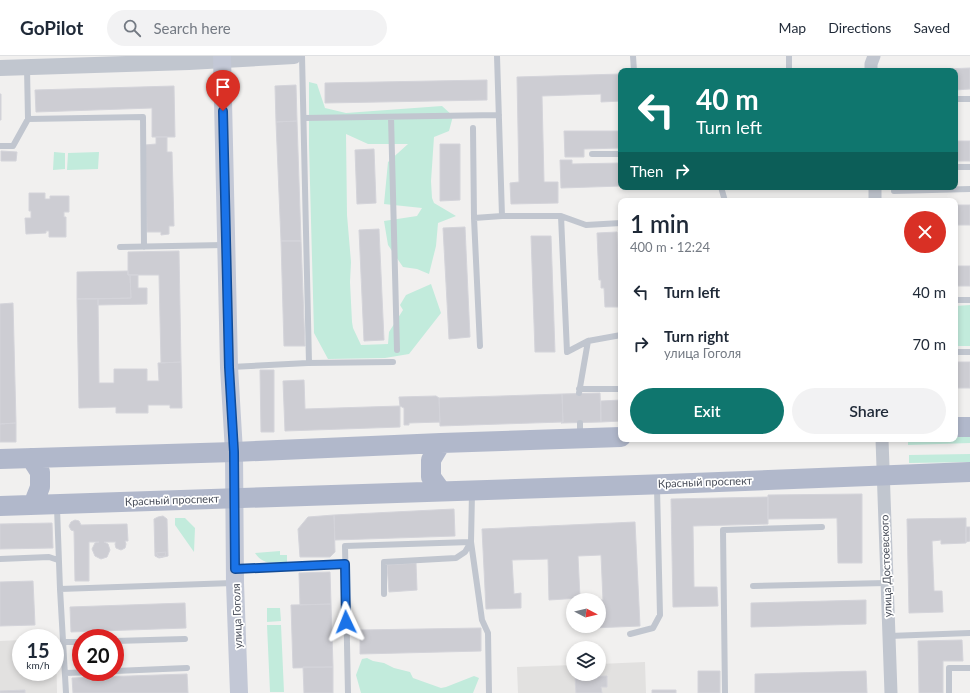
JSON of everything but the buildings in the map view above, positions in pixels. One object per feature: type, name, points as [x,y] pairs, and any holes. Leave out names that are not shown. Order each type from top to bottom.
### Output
[{"type":"main road","name":"улица Гоголя","points":[[222,58],[229,367],[234,452],[235,576],[239,693]]},
{"type":"main road","points":[[958,427],[970,427]]},
{"type":"main road","points":[[0,459],[234,452],[440,443],[580,431],[618,437]]},
{"type":"main road","points":[[440,443],[431,460],[431,477],[441,491]]},
{"type":"main road","points":[[31,458],[40,472],[40,487],[33,505]]},
{"type":"main road","name":"Красный проспект","points":[[0,506],[970,472]]},
{"type":"street","points":[[0,68],[20,65],[294,56]]},
{"type":"street","points":[[871,68],[874,56]]},
{"type":"street","name":"улица Достоевского","points":[[882,442],[891,693]]},
{"type":"lane","points":[[302,56],[309,363]]},
{"type":"lane","points":[[497,56],[502,216]]},
{"type":"lane","points":[[633,56],[634,68]]},
{"type":"lane","points":[[789,56],[789,68]]},
{"type":"lane","points":[[0,146],[13,146],[28,119],[20,65]]},
{"type":"lane","points":[[958,99],[970,99]]},
{"type":"lane","points":[[304,118],[498,115]]},
{"type":"lane","points":[[28,119],[143,117],[144,247]]},
{"type":"lane","points":[[390,117],[397,350]]},
{"type":"lane","points":[[473,128],[474,218],[480,346]]},
{"type":"lane","points":[[592,154],[618,154]]},
{"type":"lane","points":[[958,167],[970,167]]},
{"type":"lane","points":[[958,189],[970,189]]},
{"type":"lane","points":[[894,192],[945,190]]},
{"type":"lane","points":[[474,218],[502,216],[561,216],[586,225],[618,223]]},
{"type":"lane","points":[[561,216],[567,352],[588,341],[618,336]]},
{"type":"lane","points":[[120,247],[226,245]]},
{"type":"lane","points":[[958,300],[970,300]]},
{"type":"lane","points":[[588,341],[579,391],[618,389]]},
{"type":"lane","points":[[958,352],[970,352]]},
{"type":"lane","points":[[229,367],[309,363],[393,362]]},
{"type":"lane","points":[[630,634],[653,628],[660,615],[656,484]]},
{"type":"lane","points":[[472,490],[471,542],[482,620],[488,633],[489,693]]},
{"type":"lane","points":[[57,504],[58,560],[62,629]]},
{"type":"lane","points":[[725,693],[723,530],[822,527]]},
{"type":"lane","points":[[348,693],[345,546],[471,542]]},
{"type":"lane","points":[[384,594],[384,562],[456,558],[465,552],[471,542]]},
{"type":"lane","points":[[0,559],[49,556],[58,560]]},
{"type":"lane","points":[[60,589],[235,576],[345,564]]},
{"type":"lane","points":[[753,586],[887,583]]},
{"type":"lane","points":[[889,636],[970,633]]},
{"type":"lane","points":[[124,641],[185,638]]},
{"type":"lane","points":[[64,658],[66,693]]},
{"type":"lane","points":[[124,671],[187,668]]},
{"type":"lane","points":[[949,693],[949,668],[970,668]]},
{"type":"lane","points":[[65,673],[72,673]]},
{"type":"shaded area","points":[[12,640],[12,681],[57,681],[57,693],[0,693],[0,641]]},
{"type":"shaded area","points":[[645,662],[646,693],[518,693],[517,667],[566,665],[566,681],[606,681],[606,664]]},
{"type":"green space","points":[[309,82],[317,84],[325,108],[346,113],[442,106],[453,116],[449,131],[434,137],[431,181],[432,198],[434,203],[456,216],[438,223],[436,246],[429,274],[417,269],[403,267],[388,245],[384,221],[417,216],[422,208],[384,204],[388,162],[408,144],[368,144],[346,134],[347,215],[351,262],[350,282],[353,328],[361,345],[388,344],[389,332],[403,310],[400,305],[406,295],[431,284],[441,313],[409,354],[385,358],[328,359],[314,333],[309,145]]},
{"type":"green space","points":[[54,152],[65,153],[65,169],[53,170]]},
{"type":"green space","points":[[99,152],[98,169],[67,170],[68,153]]},
{"type":"green space","points":[[970,305],[970,346],[958,346],[958,306]]},
{"type":"green space","points":[[958,435],[970,435],[970,443],[908,445],[908,442],[958,442]]},
{"type":"green space","points":[[970,454],[970,462],[909,463],[909,455]]},
{"type":"green space","points":[[175,518],[185,518],[195,528],[194,552],[175,525]]},
{"type":"green space","points":[[280,551],[280,555],[287,555],[287,562],[265,562],[255,553]]},
{"type":"green space","points":[[267,608],[280,608],[281,621],[267,622]]},
{"type":"green space","points":[[267,625],[281,625],[284,692],[270,692]]},
{"type":"green space","points":[[367,658],[410,672],[413,678],[441,688],[474,676],[479,678],[473,693],[361,693],[356,675],[362,659]]},
{"type":"route","points":[[223,111],[229,367],[234,452],[235,569],[345,564],[346,622]]}]
